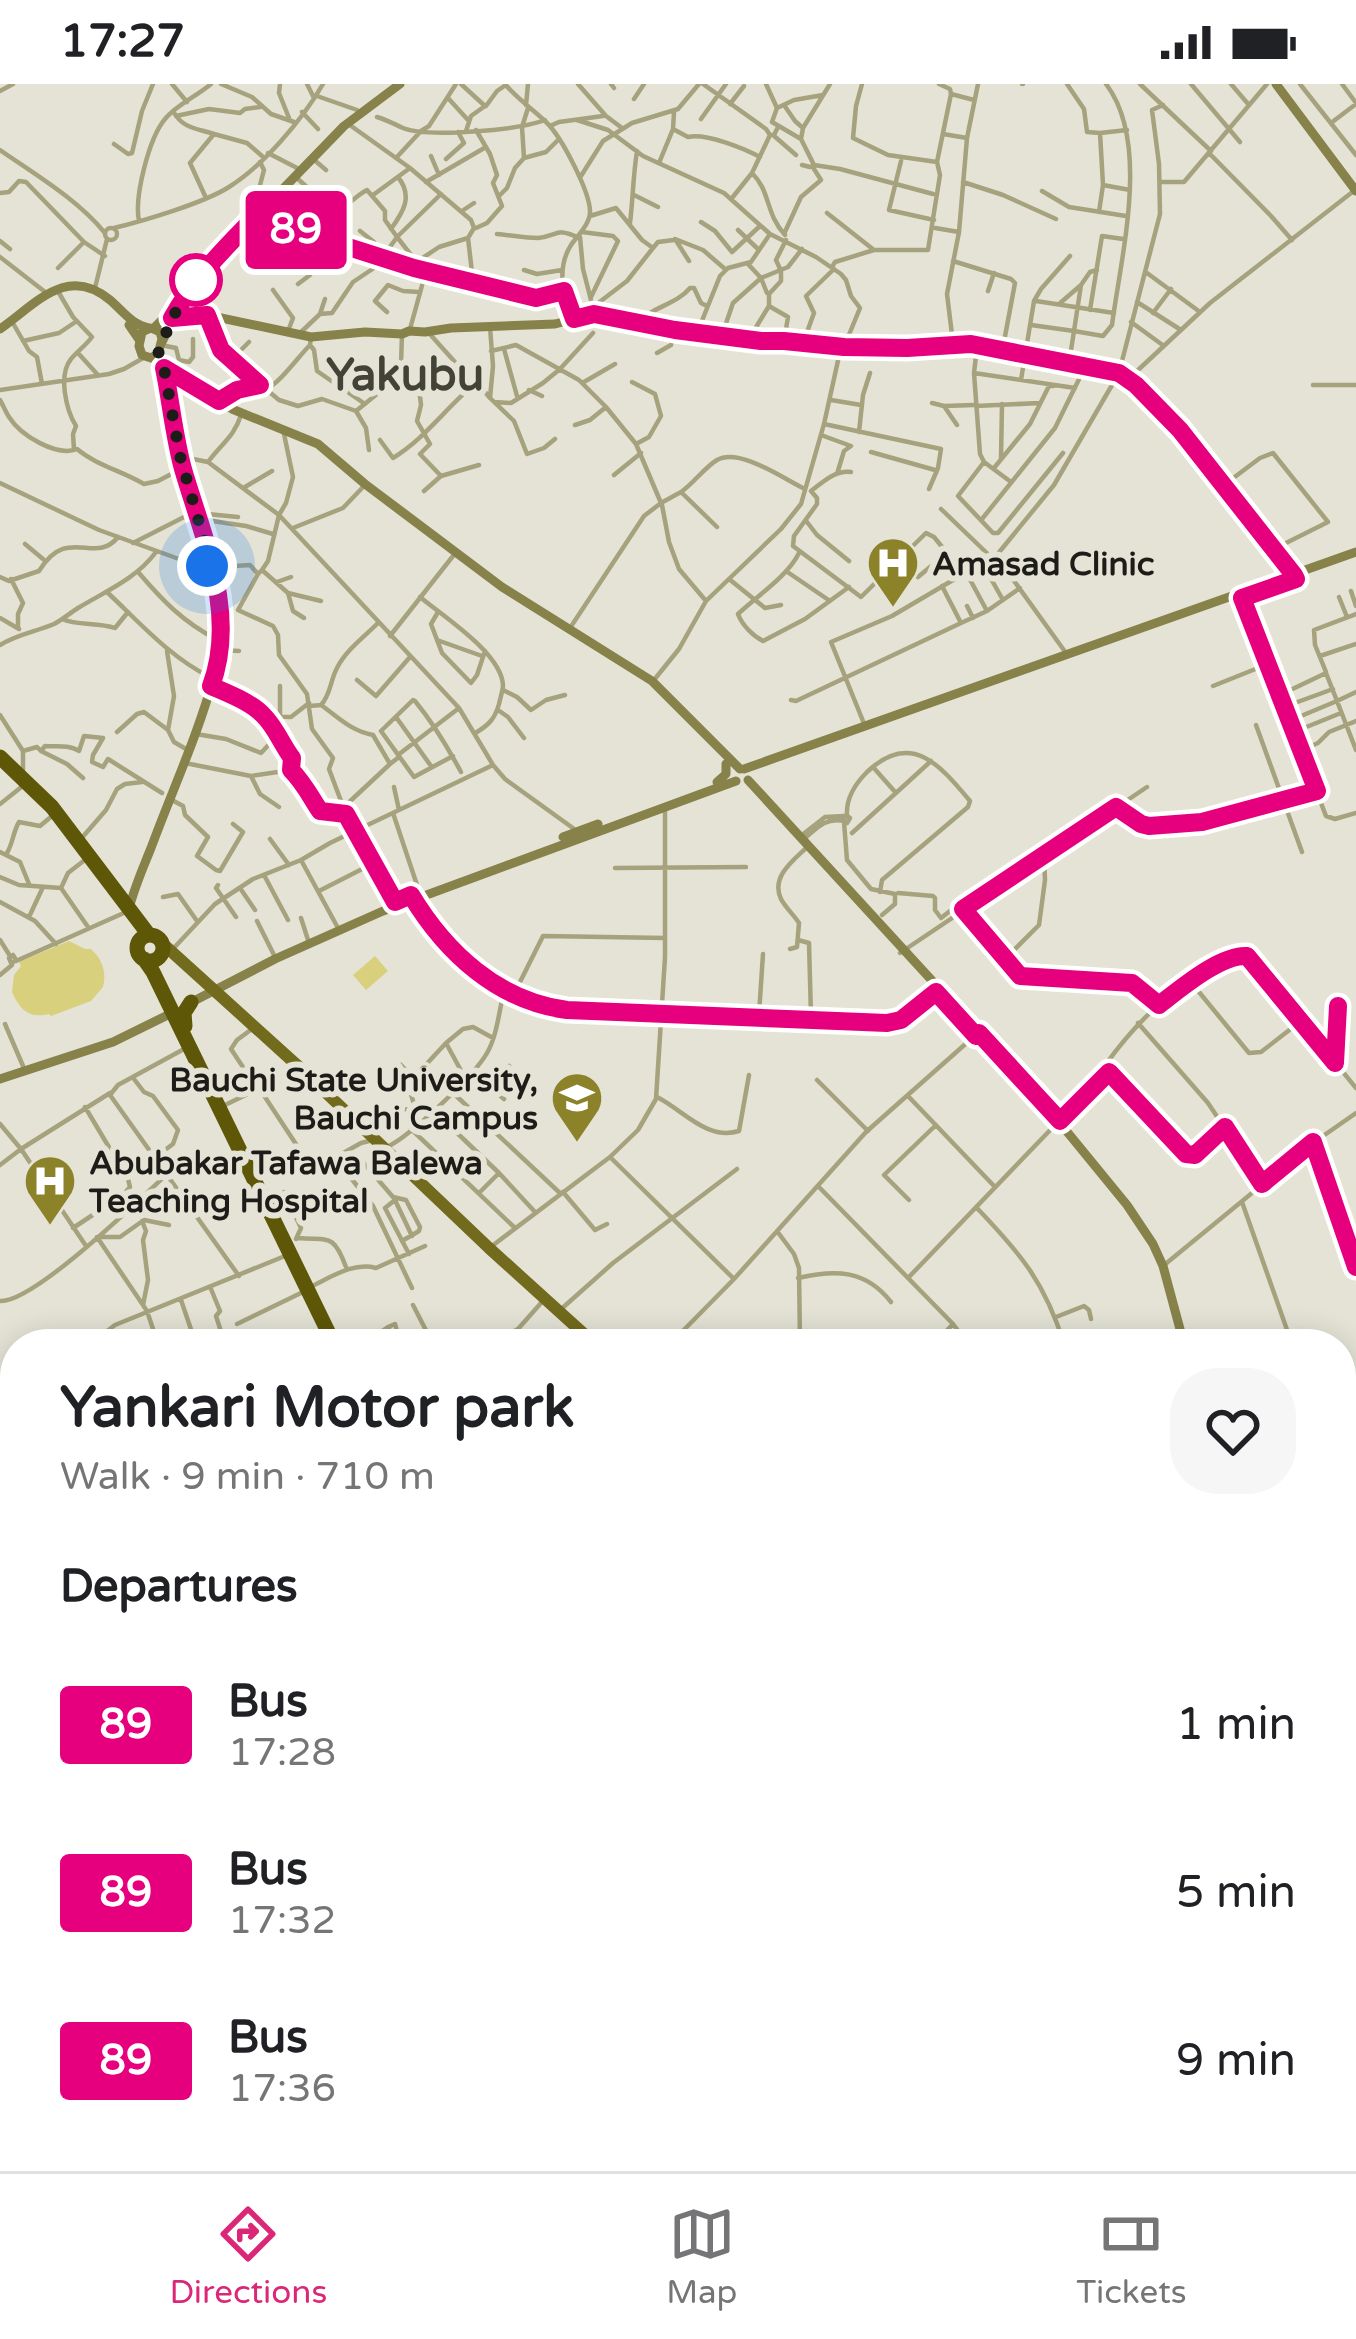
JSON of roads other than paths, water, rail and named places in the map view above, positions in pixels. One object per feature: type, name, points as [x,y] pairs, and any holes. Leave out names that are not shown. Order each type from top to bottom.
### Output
[{"type":"highway","points":[[0,760],[45,798],[194,999],[222,1106]]},
{"type":"highway","points":[[26,783],[127,908]]},
{"type":"highway","points":[[112,886],[121,892],[132,886]]},
{"type":"highway","points":[[194,999],[189,1046],[272,1196],[290,1248],[330,1329]]},
{"type":"main road","points":[[154,950],[178,962],[194,999],[361,1134],[390,1149],[413,1180]]},
{"type":"main road","points":[[194,999],[252,1029],[361,1134],[491,1248],[571,1329]]},
{"type":"main road","points":[[491,1248],[568,1329]]},
{"type":"street","points":[[0,91],[14,84]]},
{"type":"street","points":[[114,144],[133,153],[153,84]]},
{"type":"street","points":[[172,84],[187,102]]},
{"type":"street","points":[[139,221],[137,201],[162,123],[211,84]]},
{"type":"street","points":[[221,84],[252,97],[275,116],[291,120]]},
{"type":"street","points":[[280,84],[291,120]]},
{"type":"street","points":[[307,84],[315,97],[357,110]]},
{"type":"street","points":[[111,234],[231,186],[264,158],[322,84]]},
{"type":"street","points":[[398,84],[332,131],[204,265],[162,323],[142,332],[149,351],[164,368],[232,410],[318,444],[455,554],[651,682],[742,777]]},
{"type":"street","points":[[296,172],[347,123],[398,84]]},
{"type":"street","points":[[396,158],[429,126],[459,84],[485,106]]},
{"type":"street","points":[[524,158],[522,127],[528,84]]},
{"type":"street","points":[[578,84],[622,128]]},
{"type":"street","points":[[634,99],[644,84]]},
{"type":"street","points":[[580,179],[594,152],[614,133],[682,107],[701,84],[796,155]]},
{"type":"street","points":[[701,119],[726,84]]},
{"type":"street","points":[[766,84],[803,128]]},
{"type":"street","points":[[801,139],[830,84]]},
{"type":"street","points":[[862,84],[854,138],[884,153],[937,162]]},
{"type":"street","points":[[803,343],[814,313],[806,296],[835,262],[874,250],[930,248],[940,175],[937,162],[951,94],[939,84]]},
{"type":"street","points":[[953,343],[947,302],[977,84]]},
{"type":"street","points":[[1067,84],[1084,109],[1087,132],[1126,130]]},
{"type":"street","points":[[1030,325],[1103,336],[1112,325],[1130,190],[1123,111],[1106,84]]},
{"type":"street","points":[[1140,84],[1292,240]]},
{"type":"street","points":[[1191,84],[1240,142]]},
{"type":"street","points":[[1231,84],[1249,106]]},
{"type":"street","points":[[593,310],[674,330],[749,339],[843,347],[953,343],[1084,367],[1137,370],[1200,312],[1356,189],[1274,84],[1184,182],[1160,182]]},
{"type":"street","points":[[1300,84],[1356,154]]},
{"type":"street","points":[[446,159],[464,143],[462,132],[468,120],[506,85],[548,123],[580,179],[590,216],[564,259],[562,271],[574,319]]},
{"type":"street","points":[[730,104],[744,86]]},
{"type":"street","points":[[1331,123],[1356,104],[1348,86]]},
{"type":"street","points":[[749,339],[769,294],[781,281],[776,260],[801,197],[820,179],[801,139],[772,122],[780,106],[824,94]]},
{"type":"street","points":[[951,94],[974,100]]},
{"type":"street","points":[[446,97],[468,120]]},
{"type":"street","points":[[865,726],[831,641],[892,616],[994,557],[1054,485],[1122,370],[1160,214],[1152,110],[1163,105]]},
{"type":"street","points":[[174,113],[209,109],[240,113],[260,106]]},
{"type":"street","points":[[659,164],[674,129],[674,110]]},
{"type":"street","points":[[302,112],[318,129]]},
{"type":"street","points":[[174,113],[187,128],[247,143],[264,158],[296,172],[320,200]]},
{"type":"street","points":[[376,117],[404,129],[462,132],[606,116]]},
{"type":"street","points":[[577,120],[614,133],[637,152],[732,199],[770,234],[785,237]]},
{"type":"street","points":[[347,123],[462,211],[474,229]]},
{"type":"street","points":[[732,199],[778,127]]},
{"type":"street","points":[[674,129],[760,157]]},
{"type":"street","points":[[264,158],[259,189],[292,229],[369,255],[415,264],[439,247],[468,238],[502,206],[493,183],[497,175],[476,130]]},
{"type":"street","points":[[1099,212],[1103,185],[1100,133]]},
{"type":"street","points":[[206,198],[190,163],[214,134]]},
{"type":"street","points":[[943,134],[967,138]]},
{"type":"street","points":[[499,196],[524,158],[546,152],[560,139]]},
{"type":"street","points":[[135,147],[150,153]]},
{"type":"street","points":[[426,182],[486,148]]},
{"type":"street","points":[[630,224],[637,152]]},
{"type":"street","points":[[1,153],[48,183],[111,234]]},
{"type":"street","points":[[431,156],[439,176]]},
{"type":"street","points":[[312,158],[326,170]]},
{"type":"street","points":[[902,158],[889,210],[959,232]]},
{"type":"street","points":[[802,164],[936,194]]},
{"type":"street","points":[[373,195],[410,168]]},
{"type":"street","points":[[651,682],[680,649],[706,601],[789,520],[807,490],[843,347],[861,312],[846,280],[785,237],[771,216],[764,186],[752,173]]},
{"type":"street","points":[[391,229],[407,195],[398,177]]},
{"type":"street","points":[[0,193],[26,182],[84,242],[106,253]]},
{"type":"street","points":[[963,182],[1056,219]]},
{"type":"street","points":[[1103,185],[1130,190]]},
{"type":"street","points":[[303,232],[313,220],[345,206],[363,190],[386,211],[385,220],[415,264],[426,272],[536,298],[564,291]]},
{"type":"street","points":[[1042,191],[1069,207],[1126,216]]},
{"type":"street","points":[[320,314],[332,314],[352,282],[374,268],[397,237],[441,194]]},
{"type":"street","points":[[634,195],[658,206]]},
{"type":"street","points":[[149,351],[197,278],[266,203]]},
{"type":"street","points":[[462,211],[474,203]]},
{"type":"street","points":[[590,216],[616,208],[653,248]]},
{"type":"street","points":[[827,213],[874,250]]},
{"type":"street","points":[[701,222],[732,253],[760,226]]},
{"type":"street","points":[[282,261],[290,248],[292,229]]},
{"type":"street","points":[[737,230],[759,250]]},
{"type":"street","points":[[360,231],[374,243],[369,255]]},
{"type":"street","points":[[496,234],[543,238],[564,231],[613,236],[618,241],[591,297]]},
{"type":"street","points":[[94,291],[111,234]]},
{"type":"street","points":[[725,269],[748,264],[770,234]]},
{"type":"street","points":[[580,235],[593,310]]},
{"type":"street","points":[[1090,310],[1102,236],[1126,235]]},
{"type":"street","points":[[468,238],[473,281]]},
{"type":"street","points":[[172,318],[207,315],[310,341],[365,332],[536,326],[593,310],[628,281],[658,242],[675,239],[704,250],[725,269]]},
{"type":"street","points":[[675,239],[689,261]]},
{"type":"street","points":[[0,241],[10,249]]},
{"type":"street","points":[[58,268],[84,242]]},
{"type":"street","points":[[298,284],[310,275],[330,242]]},
{"type":"street","points":[[722,335],[733,303],[761,278],[794,262],[802,249]]},
{"type":"street","points":[[1021,380],[1034,301],[1070,256]]},
{"type":"street","points":[[0,257],[54,294],[92,337],[69,362],[65,381],[68,413],[76,426],[74,449]]},
{"type":"street","points":[[953,261],[1015,283],[1003,351]]},
{"type":"street","points":[[1,270],[7,262]]},
{"type":"street","points":[[748,264],[761,278],[769,302],[788,317],[784,341]]},
{"type":"street","points":[[697,333],[725,269]]},
{"type":"street","points":[[524,270],[537,274],[562,271]]},
{"type":"street","points":[[1058,304],[1096,270]]},
{"type":"street","points":[[356,411],[382,390],[401,364],[426,272]]},
{"type":"street","points":[[988,291],[994,273]]},
{"type":"street","points":[[1146,273],[1200,312]]},
{"type":"street","points":[[0,332],[72,284],[94,291],[134,323],[161,334],[149,351],[119,371],[0,390]]},
{"type":"street","points":[[387,312],[375,301],[388,285],[419,292]]},
{"type":"street","points":[[1069,363],[1081,285]]},
{"type":"street","points":[[640,322],[645,315],[684,298],[690,288],[707,306]]},
{"type":"street","points":[[1153,313],[1171,289]]},
{"type":"street","points":[[273,290],[293,319],[292,335]]},
{"type":"street","points":[[94,291],[134,329],[159,368],[179,470],[196,515]]},
{"type":"street","points":[[0,332],[54,294]]},
{"type":"street","points":[[292,335],[320,314],[325,299]]},
{"type":"street","points":[[1034,301],[1114,313]]},
{"type":"street","points":[[1137,302],[1181,330]]},
{"type":"street","points":[[207,315],[218,344],[231,360],[279,400],[301,406],[322,399],[356,411],[367,428],[369,450]]},
{"type":"street","points":[[23,341],[59,333],[77,321]]},
{"type":"street","points":[[1131,322],[1164,346]]},
{"type":"street","points":[[14,325],[28,351],[36,356],[43,384]]},
{"type":"street","points":[[490,327],[492,400]]},
{"type":"street","points":[[657,353],[671,345],[674,330]]},
{"type":"street","points":[[428,332],[463,371]]},
{"type":"street","points":[[492,400],[511,403],[518,399],[560,369],[593,333]]},
{"type":"street","points":[[149,351],[176,348],[178,360],[189,362],[193,339]]},
{"type":"street","points":[[219,401],[237,390],[276,385],[310,341]]},
{"type":"street","points":[[310,341],[317,371],[365,404]]},
{"type":"street","points":[[231,360],[249,342]]},
{"type":"street","points":[[491,352],[516,345],[583,383],[606,407],[641,452],[679,569],[706,601]]},
{"type":"street","points":[[978,345],[974,374],[980,457],[958,496],[993,533],[998,532],[1063,453]]},
{"type":"street","points":[[504,349],[518,399]]},
{"type":"street","points":[[78,353],[98,375]]},
{"type":"street","points":[[401,364],[419,388],[417,421],[430,444],[420,454],[441,476]]},
{"type":"street","points":[[583,383],[615,364]]},
{"type":"street","points":[[982,519],[1055,428],[1084,367]]},
{"type":"street","points":[[0,975],[12,959],[90,929],[127,908],[166,796],[196,734],[218,644],[207,565],[164,368]]},
{"type":"street","points":[[1122,370],[1180,430],[1295,577]]},
{"type":"street","points":[[859,432],[870,373]]},
{"type":"street","points":[[974,374],[1075,388]]},
{"type":"street","points":[[380,440],[393,458],[425,434],[482,377],[491,376]]},
{"type":"street","points":[[166,381],[179,381],[241,415],[316,446],[500,589],[569,630]]},
{"type":"street","points":[[477,382],[514,421],[527,454],[555,439]]},
{"type":"street","points":[[632,382],[656,394],[661,416],[649,437],[636,444]]},
{"type":"street","points":[[1313,385],[1356,385]]},
{"type":"street","points":[[994,468],[1053,386]]},
{"type":"street","points":[[529,390],[542,396]]},
{"type":"street","points":[[0,400],[13,422],[35,440],[67,452],[77,449],[147,484],[179,470]]},
{"type":"street","points":[[829,400],[861,405]]},
{"type":"street","points":[[932,403],[1040,403]]},
{"type":"street","points":[[1001,458],[1002,403]]},
{"type":"street","points":[[944,406],[957,425]]},
{"type":"street","points":[[574,425],[606,407]]},
{"type":"street","points":[[208,462],[236,432],[241,415]]},
{"type":"street","points":[[824,424],[937,447],[942,452],[929,489]]},
{"type":"street","points":[[284,432],[293,477],[268,562],[238,610],[271,624],[278,635],[279,655],[306,690],[312,729],[333,758],[329,769],[345,810],[374,863],[415,899],[458,957],[505,988],[552,1008],[887,1023],[901,1020],[936,988]]},
{"type":"street","points":[[217,434],[223,442]]},
{"type":"street","points":[[821,435],[851,446],[837,474]]},
{"type":"street","points":[[614,476],[641,452]]},
{"type":"street","points":[[871,452],[935,470]]},
{"type":"street","points":[[1224,485],[1274,453],[1328,522],[1275,548]]},
{"type":"street","points":[[180,456],[208,462],[279,515],[459,708],[505,779],[577,832]]},
{"type":"street","points":[[569,630],[644,516],[714,462],[729,456],[742,458],[807,490]]},
{"type":"street","points":[[980,457],[1011,482]]},
{"type":"street","points":[[424,491],[441,476],[479,465]]},
{"type":"street","points":[[245,487],[272,471]]},
{"type":"street","points":[[851,472],[837,474],[811,491],[818,504],[792,542],[861,597],[926,533],[947,553],[918,577]]},
{"type":"street","points":[[0,483],[156,552],[207,565],[268,562]]},
{"type":"street","points":[[292,529],[343,508],[364,486]]},
{"type":"street","points":[[681,492],[717,527]]},
{"type":"street","points":[[941,509],[994,557],[1066,653]]},
{"type":"street","points":[[196,515],[273,534]]},
{"type":"street","points":[[133,543],[196,515],[238,517]]},
{"type":"street","points":[[807,522],[817,536],[850,561]]},
{"type":"street","points":[[0,577],[39,572],[45,560],[71,545],[97,550],[118,537]]},
{"type":"street","points":[[25,544],[45,560]]},
{"type":"street","points":[[800,551],[799,559],[737,614],[763,641],[805,619],[849,587]]},
{"type":"street","points":[[0,645],[21,630],[62,620],[108,593],[156,552]]},
{"type":"street","points":[[390,636],[454,555]]},
{"type":"street","points":[[0,1076],[102,1046],[308,940],[362,918],[742,777],[865,726],[1356,555]]},
{"type":"street","points":[[982,563],[1004,600]]},
{"type":"street","points":[[250,566],[277,582],[288,593],[293,611],[304,618]]},
{"type":"street","points":[[138,571],[169,609],[218,644],[239,651]]},
{"type":"street","points":[[786,571],[830,601]]},
{"type":"street","points":[[966,573],[987,611]]},
{"type":"street","points":[[415,899],[577,832],[1295,577]]},
{"type":"street","points":[[277,582],[291,578]]},
{"type":"street","points":[[10,579],[22,602],[21,630]]},
{"type":"street","points":[[729,579],[764,608],[781,605]]},
{"type":"street","points":[[942,586],[961,623]]},
{"type":"street","points":[[791,700],[973,618],[1020,588]]},
{"type":"street","points":[[1351,591],[1356,606]]},
{"type":"street","points":[[108,593],[194,670],[264,716],[292,758],[291,770],[320,811],[345,810],[398,756],[459,708]]},
{"type":"street","points":[[288,593],[321,601]]},
{"type":"street","points":[[420,597],[499,671],[503,690],[498,710],[490,724],[475,733]]},
{"type":"street","points":[[1339,597],[1347,617]]},
{"type":"street","points":[[1242,598],[1330,818],[1356,813]]},
{"type":"street","points":[[967,606],[973,618]]},
{"type":"street","points":[[62,620],[115,628],[128,612]]},
{"type":"street","points":[[438,612],[431,624],[442,653],[471,683],[484,654]]},
{"type":"street","points":[[1356,614],[1314,630],[1315,645],[1356,750]]},
{"type":"street","points":[[0,618],[21,630]]},
{"type":"street","points":[[321,705],[337,668],[378,623]]},
{"type":"street","points":[[436,640],[484,654]]},
{"type":"street","points":[[1320,656],[1356,644]]},
{"type":"street","points":[[167,648],[174,696],[168,730]]},
{"type":"street","points":[[357,680],[376,697],[410,657]]},
{"type":"street","points":[[1213,686],[1268,664]]},
{"type":"street","points":[[1280,695],[1326,674]]},
{"type":"street","points":[[127,908],[210,682]]},
{"type":"street","points":[[651,682],[978,1034],[1127,1205],[1153,1244],[1178,1329]]},
{"type":"street","points":[[280,686],[280,717]]},
{"type":"street","points":[[1284,707],[1333,688]]},
{"type":"street","points":[[503,690],[520,694],[531,710],[565,694]]},
{"type":"street","points":[[1289,721],[1356,692]]},
{"type":"street","points":[[453,756],[414,777],[382,731],[412,700],[437,727],[453,756],[461,772]]},
{"type":"street","points":[[264,716],[291,717],[309,704],[321,705],[342,723],[373,735],[390,764]]},
{"type":"street","points":[[498,710],[524,738]]},
{"type":"street","points":[[118,732],[145,712],[186,749]]},
{"type":"street","points":[[1294,732],[1341,713]]},
{"type":"street","points":[[0,715],[23,751],[26,783],[0,803]]},
{"type":"street","points":[[396,717],[431,767]]},
{"type":"street","points":[[1300,751],[1356,721]]},
{"type":"street","points":[[1256,725],[1302,852]]},
{"type":"street","points":[[196,734],[230,740],[261,753],[276,737]]},
{"type":"street","points":[[41,751],[52,745],[79,751],[85,736],[103,738],[92,761],[103,766],[108,759],[184,807],[185,815],[208,837],[196,856],[216,870],[220,871],[243,832],[233,824]]},
{"type":"street","points":[[23,751],[38,747],[82,778]]},
{"type":"street","points":[[880,892],[882,880],[970,802],[931,761],[902,752],[873,767],[850,794],[846,857],[871,889],[880,892],[932,896],[941,918],[967,894]]},
{"type":"street","points":[[852,832],[931,761]]},
{"type":"street","points":[[184,763],[251,776],[291,770]]},
{"type":"street","points":[[717,782],[726,774],[726,764]]},
{"type":"street","points":[[154,950],[240,888],[493,765]]},
{"type":"street","points":[[873,767],[896,794]]},
{"type":"street","points":[[1308,771],[1308,781]]},
{"type":"street","points":[[251,776],[260,794],[278,807]]},
{"type":"street","points":[[78,842],[117,789],[142,782]]},
{"type":"street","points":[[394,787],[415,899]]},
{"type":"street","points":[[902,952],[1147,787]]},
{"type":"street","points":[[1116,807],[1149,826],[1202,822],[1317,791]]},
{"type":"street","points":[[491,1248],[610,1157],[638,1130],[657,1097],[663,1013],[665,806]]},
{"type":"street","points":[[29,884],[22,864],[4,853],[19,822],[40,826],[53,815]]},
{"type":"street","points":[[790,949],[797,947],[799,923],[778,891],[782,871],[824,822],[866,818]]},
{"type":"street","points":[[270,839],[289,865]]},
{"type":"street","points":[[1009,956],[1040,925],[1044,855]]},
{"type":"street","points":[[61,888],[68,873],[86,859]]},
{"type":"street","points":[[301,860],[338,928]]},
{"type":"street","points":[[319,891],[374,863]]},
{"type":"street","points":[[615,868],[746,866]]},
{"type":"street","points":[[264,875],[289,920]]},
{"type":"street","points":[[1,878],[12,884],[61,888]]},
{"type":"street","points":[[218,885],[236,917]]},
{"type":"street","points":[[29,917],[43,887]]},
{"type":"street","points":[[61,888],[90,929]]},
{"type":"street","points":[[240,888],[254,910]]},
{"type":"street","points":[[163,897],[178,893],[198,922]]},
{"type":"street","points":[[882,915],[895,904],[894,893]]},
{"type":"street","points":[[0,902],[29,917],[56,944]]},
{"type":"street","points":[[963,909],[1020,976],[1132,983],[1159,1005]]},
{"type":"street","points":[[301,918],[308,940]]},
{"type":"street","points":[[274,957],[362,918]]},
{"type":"street","points":[[257,921],[274,957]]},
{"type":"street","points":[[516,990],[543,936],[665,938]]},
{"type":"street","points":[[798,940],[809,943],[811,1016]]},
{"type":"street","points":[[1,942],[12,959]]},
{"type":"street","points":[[759,1014],[763,954]]},
{"type":"street","points":[[1225,1127],[1195,1155],[1186,1154],[1106,1064],[1159,1005],[1190,981],[1244,954],[1356,1088]]},
{"type":"street","points":[[1190,981],[1253,1054],[1301,1021]]},
{"type":"street","points":[[505,988],[568,1006],[663,1013],[895,1017],[936,988]]},
{"type":"street","points":[[390,1149],[487,1053],[505,988]]},
{"type":"street","points":[[0,1076],[103,1039],[194,999]]},
{"type":"street","points":[[1335,1063],[1338,1006]]},
{"type":"street","points":[[1138,1023],[1190,1080],[1262,1184]]},
{"type":"street","points":[[4,1024],[22,1066]]},
{"type":"street","points":[[419,1122],[408,1088],[412,1077],[468,1027],[493,1038]]},
{"type":"street","points":[[252,1029],[232,1049],[313,1169],[401,1109],[416,1111]]},
{"type":"street","points":[[685,1329],[868,1131],[978,1034]]},
{"type":"street","points":[[446,1043],[465,1078]]},
{"type":"street","points":[[0,1165],[85,1107],[189,1046]]},
{"type":"street","points":[[400,1065],[412,1077]]},
{"type":"street","points":[[490,1087],[509,1066]]},
{"type":"street","points":[[472,1071],[504,1099]]},
{"type":"street","points":[[908,1277],[1109,1072]]},
{"type":"street","points":[[657,1097],[707,1129],[731,1134],[739,1131],[748,1075]]},
{"type":"street","points":[[132,1078],[153,1096],[178,1130],[172,1144],[153,1159]]},
{"type":"street","points":[[817,1080],[868,1131]]},
{"type":"street","points":[[222,1106],[258,1090]]},
{"type":"street","points":[[452,1092],[562,1193],[595,1230],[607,1224]]},
{"type":"street","points":[[110,1093],[239,1276]]},
{"type":"street","points":[[908,1096],[995,1187]]},
{"type":"street","points":[[73,1228],[130,1187],[85,1107]]},
{"type":"street","points":[[433,1110],[535,1213]]},
{"type":"street","points":[[1162,1266],[1313,1142],[1356,1113]]},
{"type":"street","points":[[451,1127],[461,1116]]},
{"type":"street","points":[[0,1124],[86,1246]]},
{"type":"street","points":[[909,1200],[885,1172],[936,1125]]},
{"type":"street","points":[[412,1129],[515,1228]]},
{"type":"street","points":[[1313,1142],[1356,1267]]},
{"type":"street","points":[[610,1157],[734,1279]]},
{"type":"street","points":[[361,1160],[394,1198],[406,1200],[420,1227],[403,1241]]},
{"type":"street","points":[[343,1168],[373,1206],[412,1288]]},
{"type":"street","points":[[559,1312],[613,1262],[737,1169]]},
{"type":"street","points":[[479,1193],[499,1173]]},
{"type":"street","points":[[0,1300],[12,1300],[86,1246],[165,1176]]},
{"type":"street","points":[[818,1186],[957,1329]]},
{"type":"street","points":[[394,1198],[385,1208],[409,1254]]},
{"type":"street","points":[[1241,1201],[1287,1329]]},
{"type":"street","points":[[976,1207],[1022,1258],[1047,1296],[1060,1329]]},
{"type":"street","points":[[97,1237],[120,1237],[142,1221],[169,1225]]},
{"type":"street","points":[[142,1221],[148,1280],[145,1308]]},
{"type":"street","points":[[777,1231],[797,1260],[803,1329]]},
{"type":"street","points":[[110,1329],[145,1308],[181,1300],[322,1236],[345,1262],[345,1269]]},
{"type":"street","points":[[97,1237],[145,1308],[153,1329]]},
{"type":"street","points":[[237,1324],[345,1269],[376,1268],[425,1246]]},
{"type":"street","points":[[798,1278],[823,1272],[855,1274],[881,1289],[891,1302]]},
{"type":"street","points":[[211,1287],[220,1311],[216,1316],[220,1329]]},
{"type":"street","points":[[181,1300],[191,1329]]},
{"type":"street","points":[[516,1329],[541,1303]]},
{"type":"street","points":[[413,1305],[425,1329]]},
{"type":"street","points":[[1056,1317],[1084,1306],[1091,1319]]},
{"type":"street","points":[[948,1329],[953,1324]]},
{"type":"place","name":"Amasad Clinic","points":[[893,609]]},
{"type":"place","name":"Bauchi State University, Bauchi Campus","points":[[577,1144]]},
{"type":"place","name":"Abubakar Tafawa Balewa Teaching Hospital","points":[[50,1227]]},
{"type":"district","name":"Yakubu","points":[[405,374]]}]
